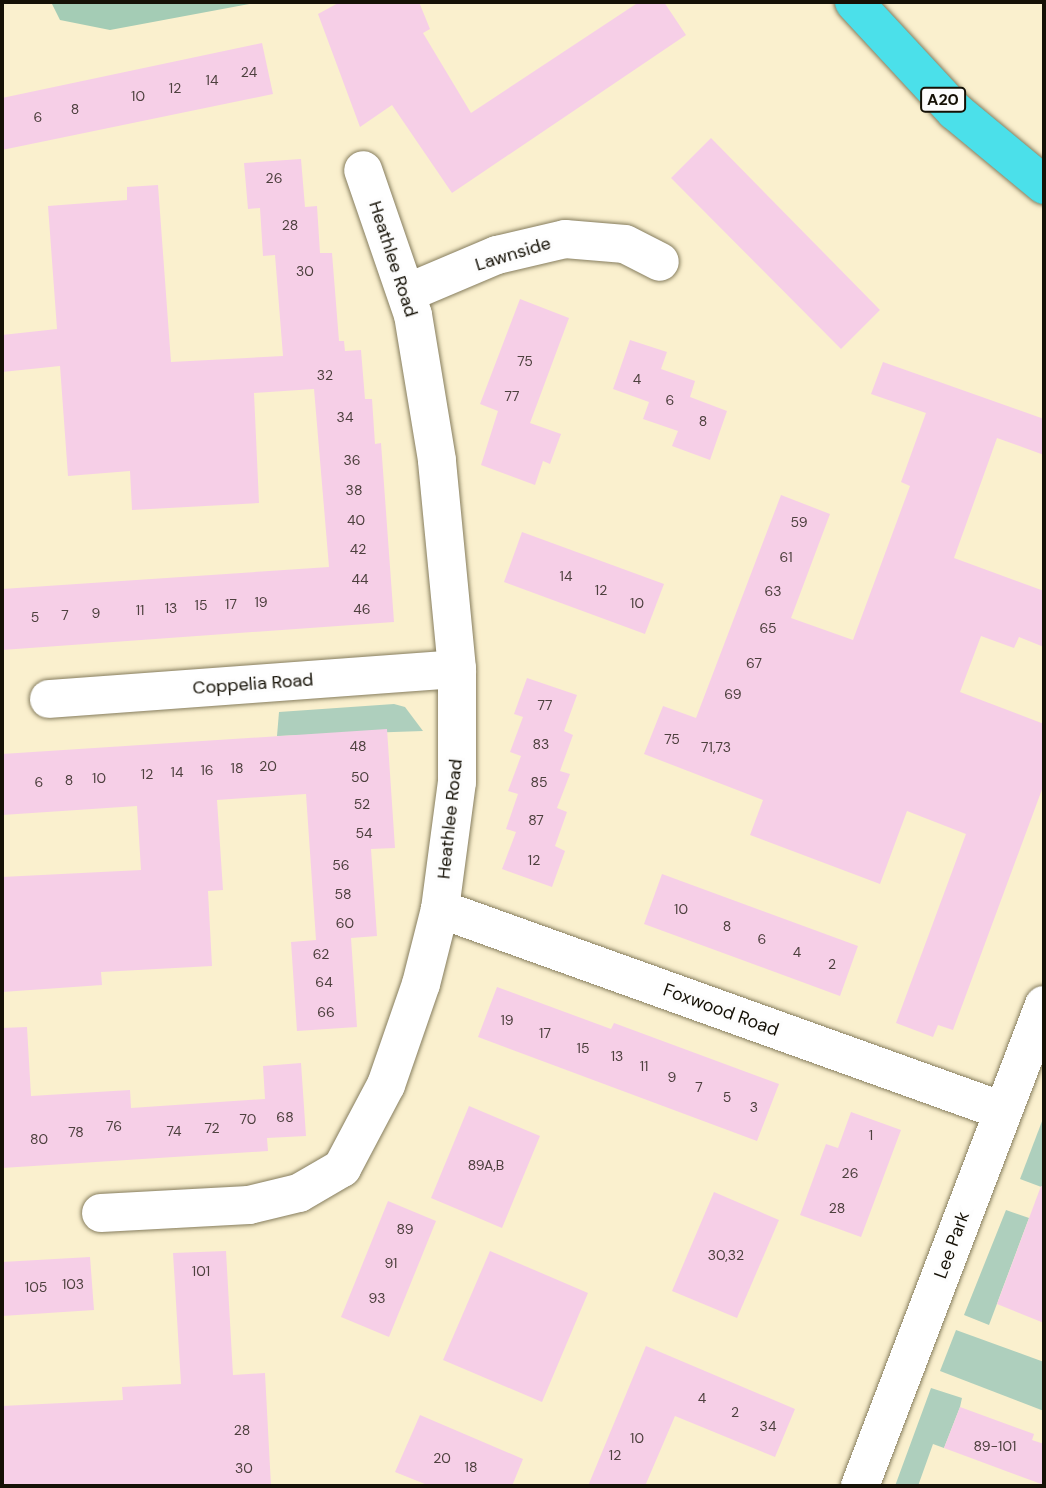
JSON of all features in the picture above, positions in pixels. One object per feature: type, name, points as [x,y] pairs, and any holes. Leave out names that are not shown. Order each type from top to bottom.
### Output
[{"type":"highway","name":"A20","points":[[854,2],[954,111],[1044,185]]},
{"type":"street","name":"Heathlee Road","points":[[102,1213],[248,1205],[299,1193],[342,1168],[386,1085],[421,984],[440,909],[457,782],[457,669],[437,460],[407,293],[363,170]]},
{"type":"street","name":"Lawnside","points":[[407,293],[497,255],[565,239],[625,244],[660,261]]},
{"type":"street","name":"Coppelia Road","points":[[49,699],[457,669]]},
{"type":"street","name":"Foxwood Road","points":[[440,909],[1003,1111]]},
{"type":"street","name":"Lee Park","points":[[860,1486],[1044,1005]]},
{"type":"green space","points":[[51,2],[260,2],[110,30],[60,20]]},
{"type":"green space","points":[[394,704],[405,707],[423,731],[277,736],[279,712]]},
{"type":"green space","points":[[1044,1116],[1044,1188],[1020,1179]]},
{"type":"green space","points":[[1006,1210],[1029,1218],[989,1325],[964,1315]]},
{"type":"green space","points":[[956,1330],[1044,1362],[1044,1411],[940,1371]]},
{"type":"green space","points":[[931,1388],[962,1398],[960,1407],[944,1448],[933,1444],[918,1486],[895,1486]]},
{"type":"building","points":[[340,2],[419,2],[430,29],[423,33],[471,113],[639,2],[664,2],[686,35],[452,193],[392,105],[360,127],[318,14]]},
{"type":"building","points":[[262,43],[273,94],[2,150],[2,98]]},
{"type":"building","points":[[711,138],[880,310],[841,349],[671,178]]},
{"type":"building","points":[[301,159],[305,207],[317,206],[320,253],[332,253],[339,341],[344,341],[345,351],[361,350],[365,399],[372,399],[375,444],[381,443],[394,622],[2,650],[2,589],[329,567],[314,389],[254,393],[259,503],[132,510],[130,471],[68,476],[60,366],[2,372],[2,335],[57,329],[48,206],[127,200],[127,187],[158,185],[171,362],[283,356],[275,255],[263,256],[260,208],[248,209],[244,163]]},
{"type":"building","points":[[520,299],[569,318],[530,423],[561,434],[550,464],[543,461],[535,485],[481,465],[498,411],[480,404]]},
{"type":"building","points":[[630,340],[667,352],[661,369],[695,381],[690,397],[727,411],[710,460],[672,446],[678,431],[643,419],[649,402],[613,389]]},
{"type":"building","points":[[883,362],[1044,419],[1044,455],[997,438],[954,558],[1044,591],[1044,647],[1019,637],[1014,648],[981,636],[960,692],[1044,724],[1044,784],[953,1030],[938,1025],[933,1037],[896,1023],[966,834],[907,811],[880,884],[750,835],[763,800],[644,754],[663,706],[696,718],[781,495],[830,514],[791,618],[853,640],[910,486],[901,482],[926,413],[871,394]]},
{"type":"building","points":[[522,532],[664,584],[645,634],[504,582]]},
{"type":"building","points":[[527,678],[577,695],[564,731],[573,735],[560,771],[570,774],[557,808],[567,812],[555,846],[565,851],[552,887],[502,869],[516,832],[506,829],[518,794],[508,791],[521,756],[510,752],[523,717],[514,714]]},
{"type":"building","points":[[387,729],[395,848],[371,849],[377,936],[351,938],[357,1027],[297,1031],[291,942],[316,940],[306,794],[217,800],[223,890],[208,891],[212,966],[101,972],[102,985],[2,992],[2,877],[141,870],[137,806],[2,815],[2,754]]},
{"type":"building","points":[[662,874],[858,946],[840,996],[644,924]]},
{"type":"building","points":[[497,987],[611,1029],[614,1023],[779,1084],[757,1141],[478,1037]]},
{"type":"building","points":[[27,1027],[31,1096],[130,1090],[131,1108],[265,1099],[263,1066],[301,1063],[306,1136],[267,1138],[268,1151],[2,1168],[2,1028]]},
{"type":"building","points":[[469,1106],[540,1136],[502,1228],[431,1198]]},
{"type":"building","points":[[851,1112],[901,1130],[861,1237],[800,1215],[826,1144],[838,1148]]},
{"type":"building","points":[[1041,1186],[1044,1187],[1044,1323],[997,1304]]},
{"type":"building","points":[[714,1192],[779,1220],[737,1318],[672,1291]]},
{"type":"building","points":[[388,1201],[436,1221],[389,1337],[341,1317]]},
{"type":"building","points":[[226,1251],[233,1375],[265,1373],[271,1486],[2,1486],[2,1406],[123,1400],[122,1387],[181,1384],[173,1253]]},
{"type":"building","points":[[490,1251],[588,1293],[542,1402],[443,1360]]},
{"type":"building","points":[[90,1257],[94,1310],[2,1316],[2,1262]]},
{"type":"building","points":[[646,1346],[795,1409],[775,1457],[675,1416],[645,1486],[588,1486]]},
{"type":"building","points":[[960,1407],[1034,1434],[1032,1440],[1044,1444],[1044,1485],[944,1448]]},
{"type":"building","points":[[420,1415],[523,1459],[512,1486],[430,1486],[395,1472]]}]
